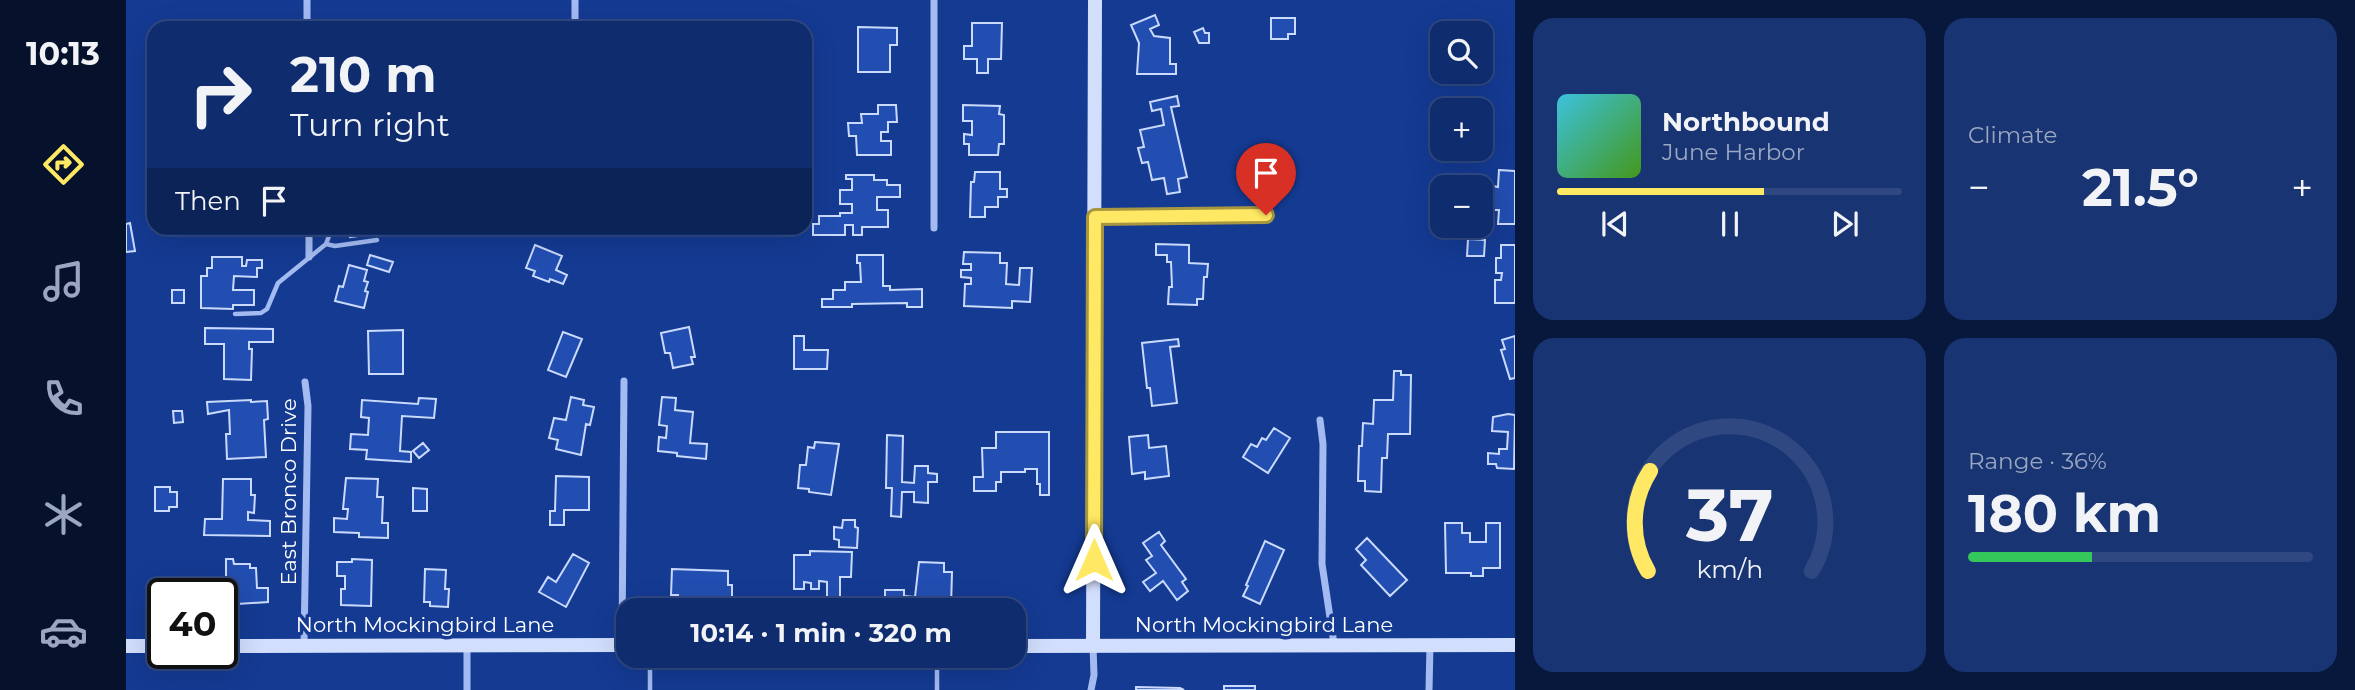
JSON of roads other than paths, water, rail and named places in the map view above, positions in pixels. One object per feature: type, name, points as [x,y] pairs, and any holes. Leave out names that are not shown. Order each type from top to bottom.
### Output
[{"type":"street","points":[[307,0],[307,21]]},
{"type":"street","points":[[575,0],[575,21]]},
{"type":"street","points":[[934,0],[934,228]]},
{"type":"street","points":[[1091,690],[1094,676],[1096,0]]},
{"type":"street","points":[[1095,217],[1266,215]]},
{"type":"street","points":[[309,235],[309,257]]},
{"type":"street","points":[[624,381],[625,598]]},
{"type":"street","name":"East Bronco Drive","points":[[304,644],[308,406],[305,382]]},
{"type":"street","points":[[1320,420],[1323,443],[1322,564],[1334,644]]},
{"type":"street","points":[[467,645],[467,690]]},
{"type":"street","name":"North Mockingbird Lane","points":[[238,646],[616,645]]},
{"type":"street","points":[[1429,690],[1430,645]]},
{"type":"street","name":"North Mockingbird Lane","points":[[1026,646],[1515,645]]},
{"type":"street","points":[[126,646],[147,646]]},
{"type":"lane","points":[[235,314],[261,313],[267,309],[278,283],[326,244],[329,235]]},
{"type":"lane","points":[[326,244],[335,246],[377,240]]},
{"type":"lane","points":[[650,668],[650,690]]},
{"type":"lane","points":[[937,668],[937,690]]}]
